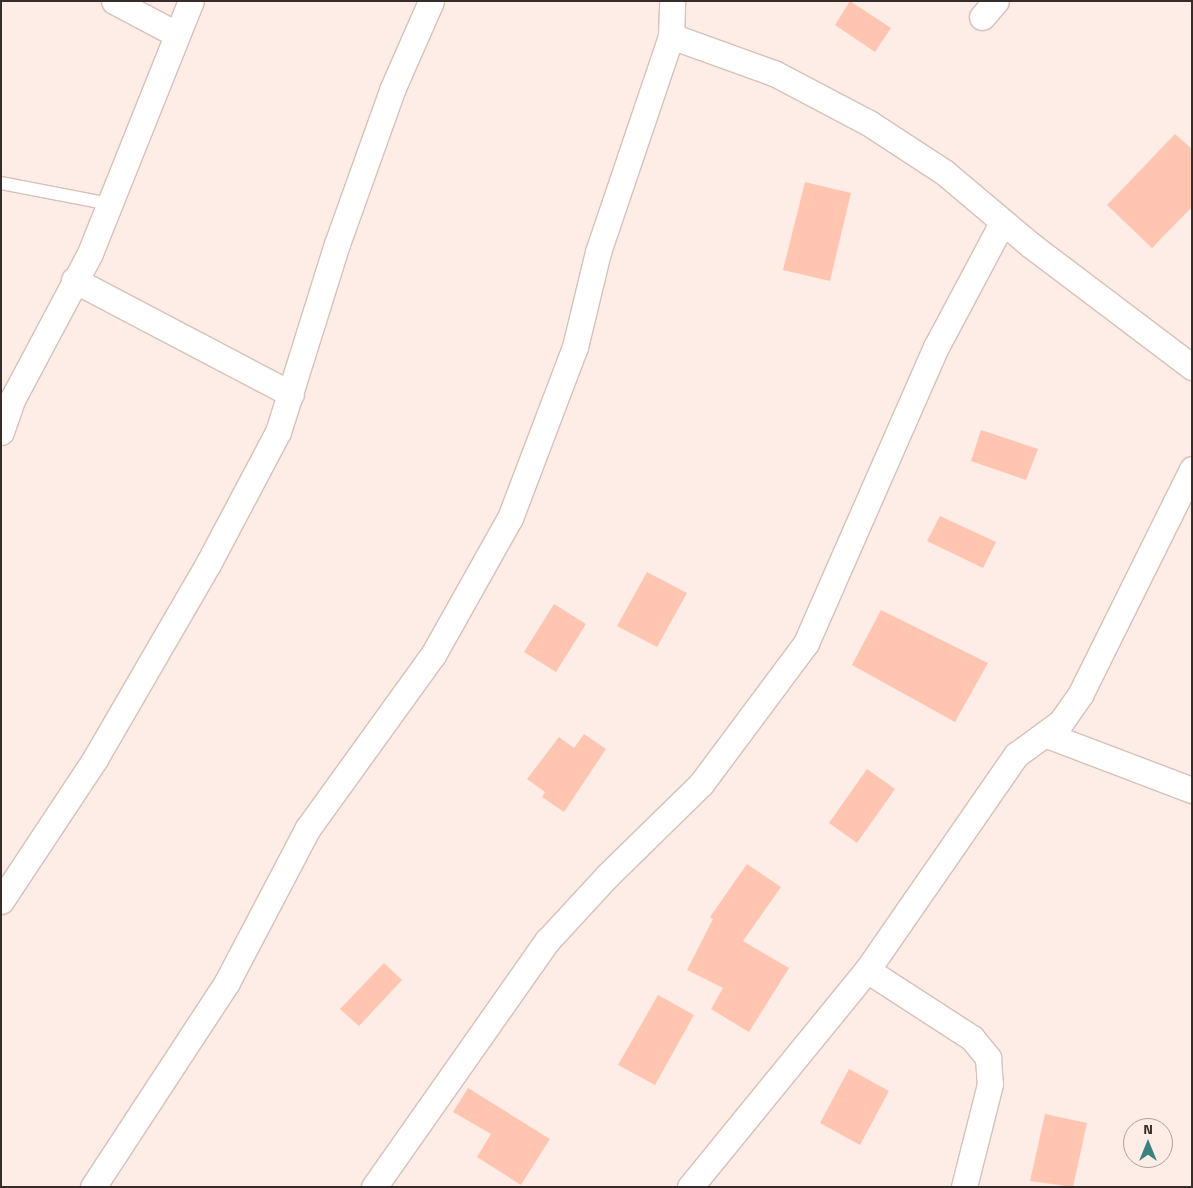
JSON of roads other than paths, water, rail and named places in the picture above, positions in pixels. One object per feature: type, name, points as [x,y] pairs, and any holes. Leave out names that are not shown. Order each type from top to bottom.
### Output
[{"type":"street","points":[[114,1],[176,34]]},
{"type":"street","points":[[1,432],[12,400],[74,280],[110,204],[176,34],[191,1]]},
{"type":"street","points":[[1,901],[95,760],[208,564],[278,432],[292,394],[338,244],[392,90],[431,1]]},
{"type":"street","points":[[93,1187],[227,982],[308,828],[358,753],[433,655],[510,518],[575,347],[598,252],[671,36],[672,1]]},
{"type":"street","points":[[671,36],[774,73],[868,123],[944,172],[1002,223],[1192,367]]},
{"type":"street","points":[[374,1187],[547,942],[607,876],[701,784],[806,643],[936,347],[1002,223]]},
{"type":"street","points":[[74,280],[292,394]]},
{"type":"street","points":[[690,1187],[867,970],[1003,772],[1030,744],[1047,735],[1081,693],[1192,469]]},
{"type":"street","points":[[1047,735],[1192,790]]},
{"type":"street","points":[[867,970],[972,1038],[988,1058],[990,1084],[964,1187]]},
{"type":"lane","points":[[1,183],[110,204]]}]
